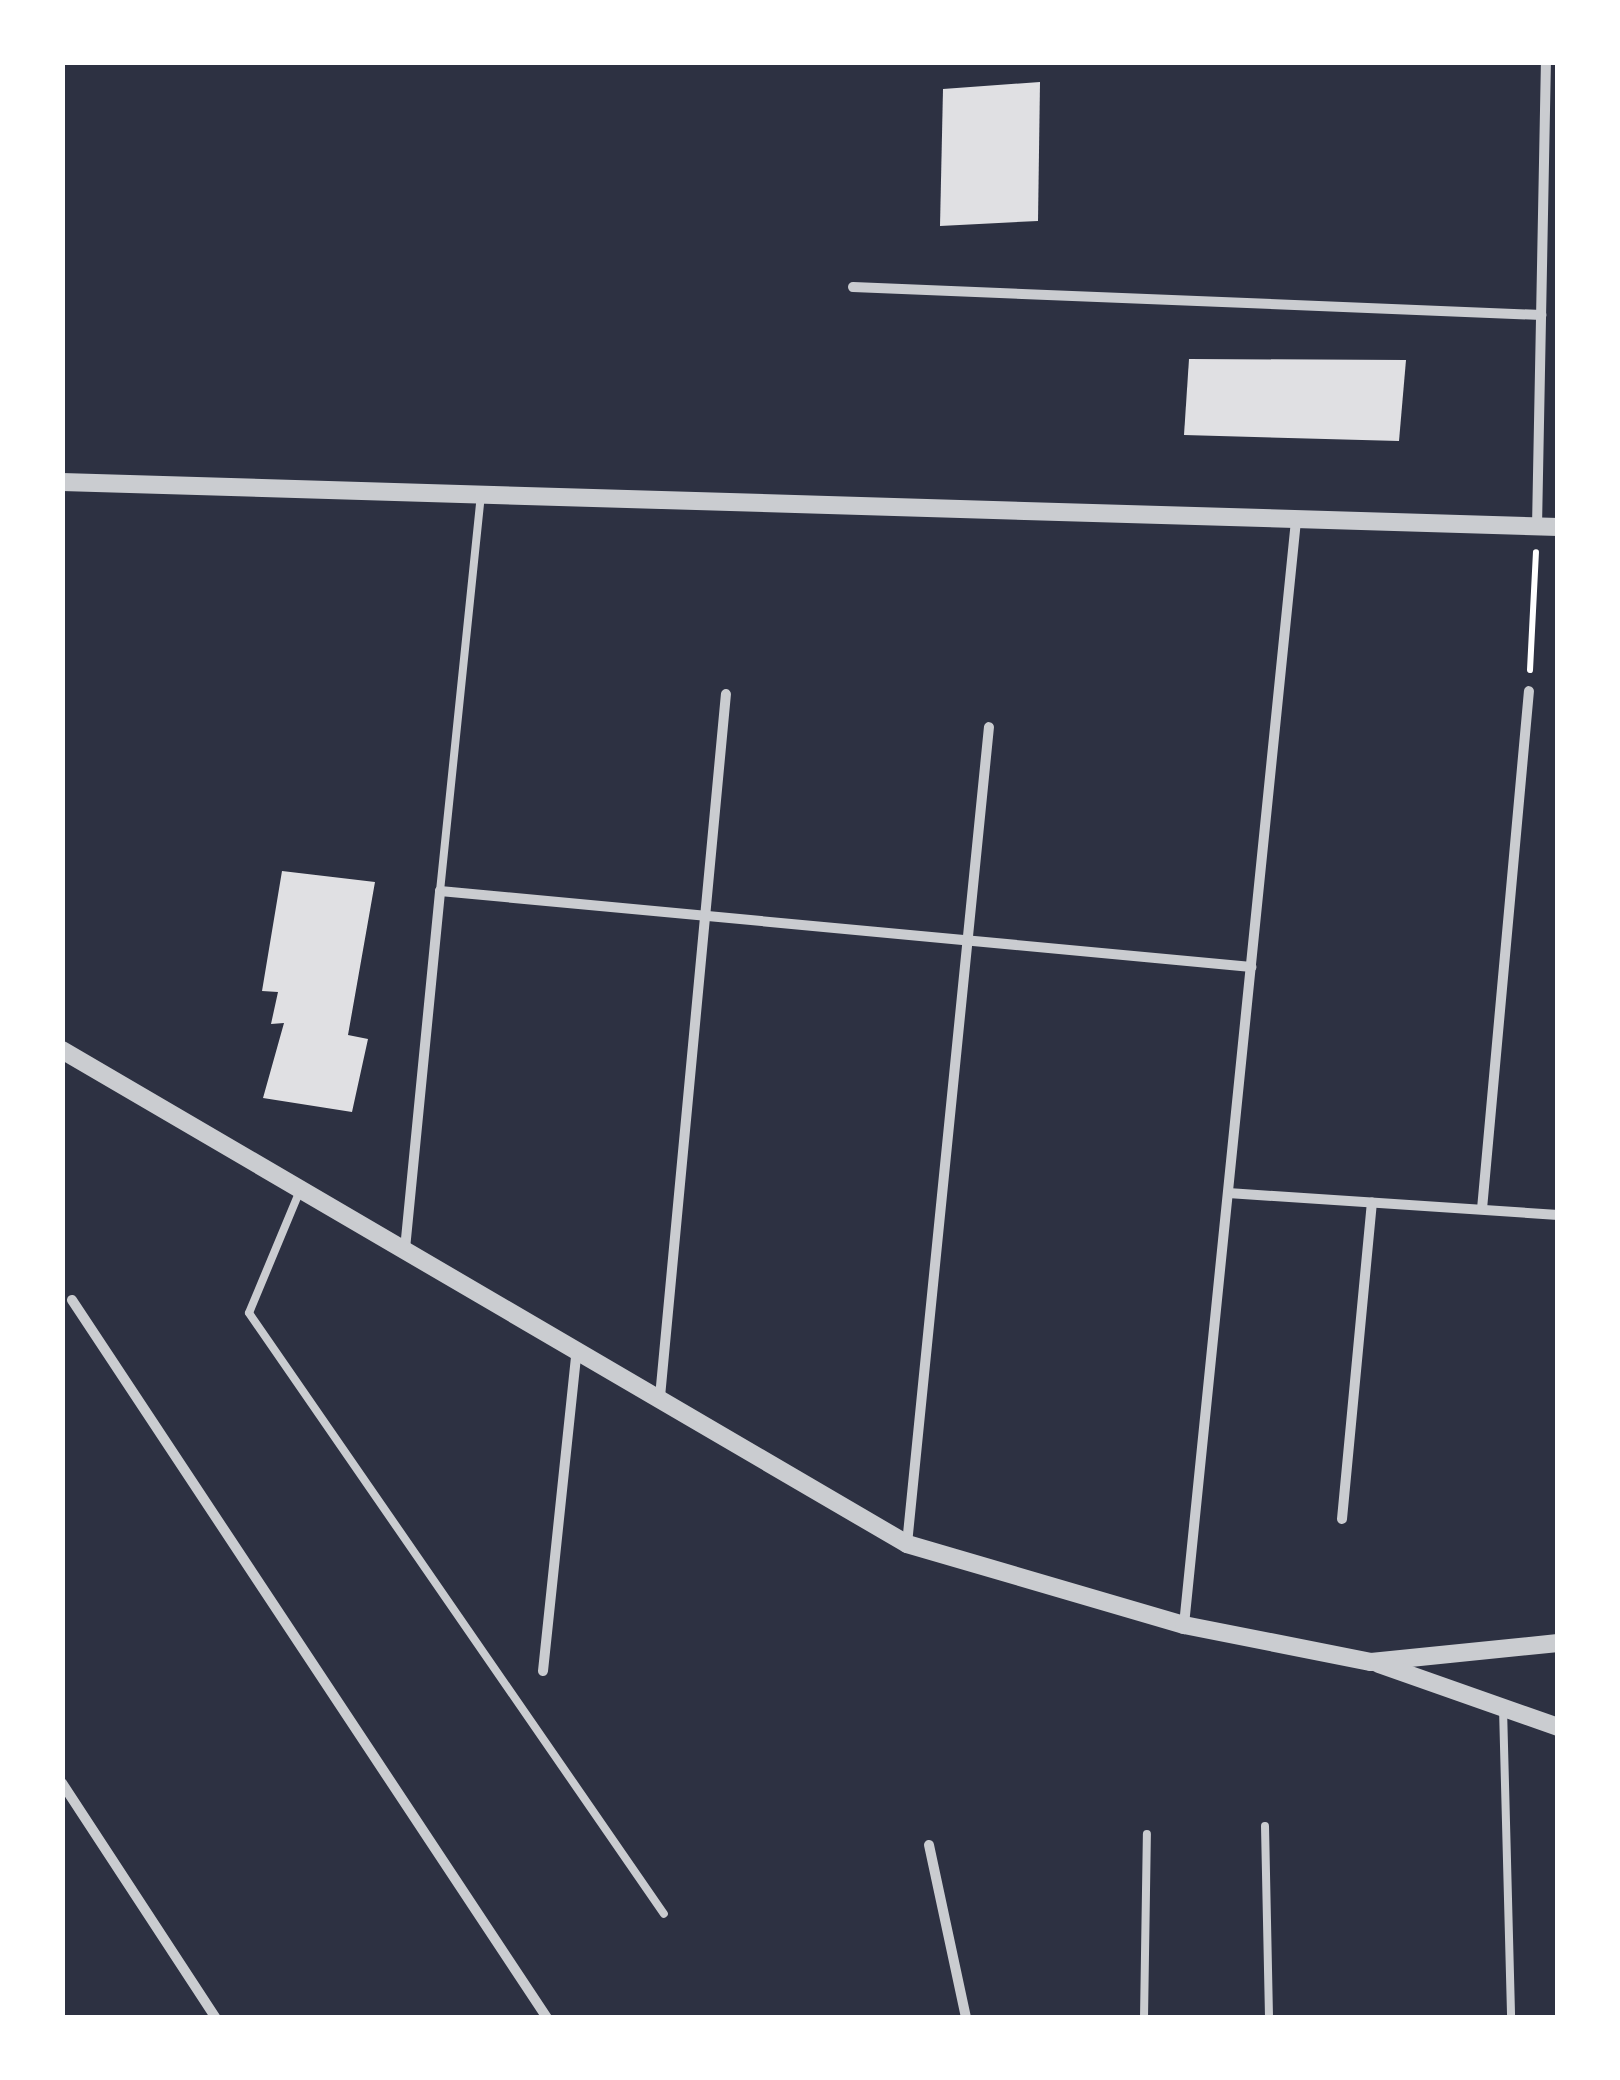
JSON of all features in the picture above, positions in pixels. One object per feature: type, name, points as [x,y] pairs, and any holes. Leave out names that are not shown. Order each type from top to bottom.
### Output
[{"type":"street","points":[[1537,527],[1546,62]]},
{"type":"street","points":[[853,287],[1541,315]]},
{"type":"street","points":[[62,482],[481,490],[1558,528]]},
{"type":"street","points":[[1184,1625],[1296,520]]},
{"type":"street","points":[[1482,1209],[1529,691]]},
{"type":"street","points":[[660,1397],[726,694]]},
{"type":"street","points":[[907,1544],[971,941],[989,727]]},
{"type":"street","points":[[405,1249],[440,891],[1251,968]]},
{"type":"street","points":[[62,1050],[907,1544],[1184,1625],[1371,1662],[1558,1727]]},
{"type":"street","points":[[1228,1193],[1558,1214]]},
{"type":"street","points":[[1342,1518],[1372,1202]]},
{"type":"street","points":[[72,1300],[548,2018]]},
{"type":"street","points":[[543,1671],[576,1349]]},
{"type":"street","points":[[1371,1662],[1558,1644]]},
{"type":"street","points":[[62,1783],[216,2018]]},
{"type":"street","points":[[929,1845],[966,2018]]},
{"type":"lane","points":[[440,891],[481,490]]},
{"type":"lane","points":[[301,1188],[249,1312],[664,1914]]},
{"type":"lane","points":[[1503,1708],[1511,2018]]},
{"type":"lane","points":[[1265,1826],[1269,2018]]},
{"type":"lane","points":[[1144,2018],[1146,1834]]},
{"type":"path","points":[[1529,691],[1537,527]]},
{"type":"building","points":[[1040,82],[1038,221],[940,226],[943,89]]},
{"type":"building","points":[[1189,359],[1406,360],[1399,441],[1184,435]]},
{"type":"building","points":[[282,871],[375,882],[348,1035],[368,1039],[352,1112],[263,1098],[284,1023],[271,1024],[278,992],[262,991]]}]
